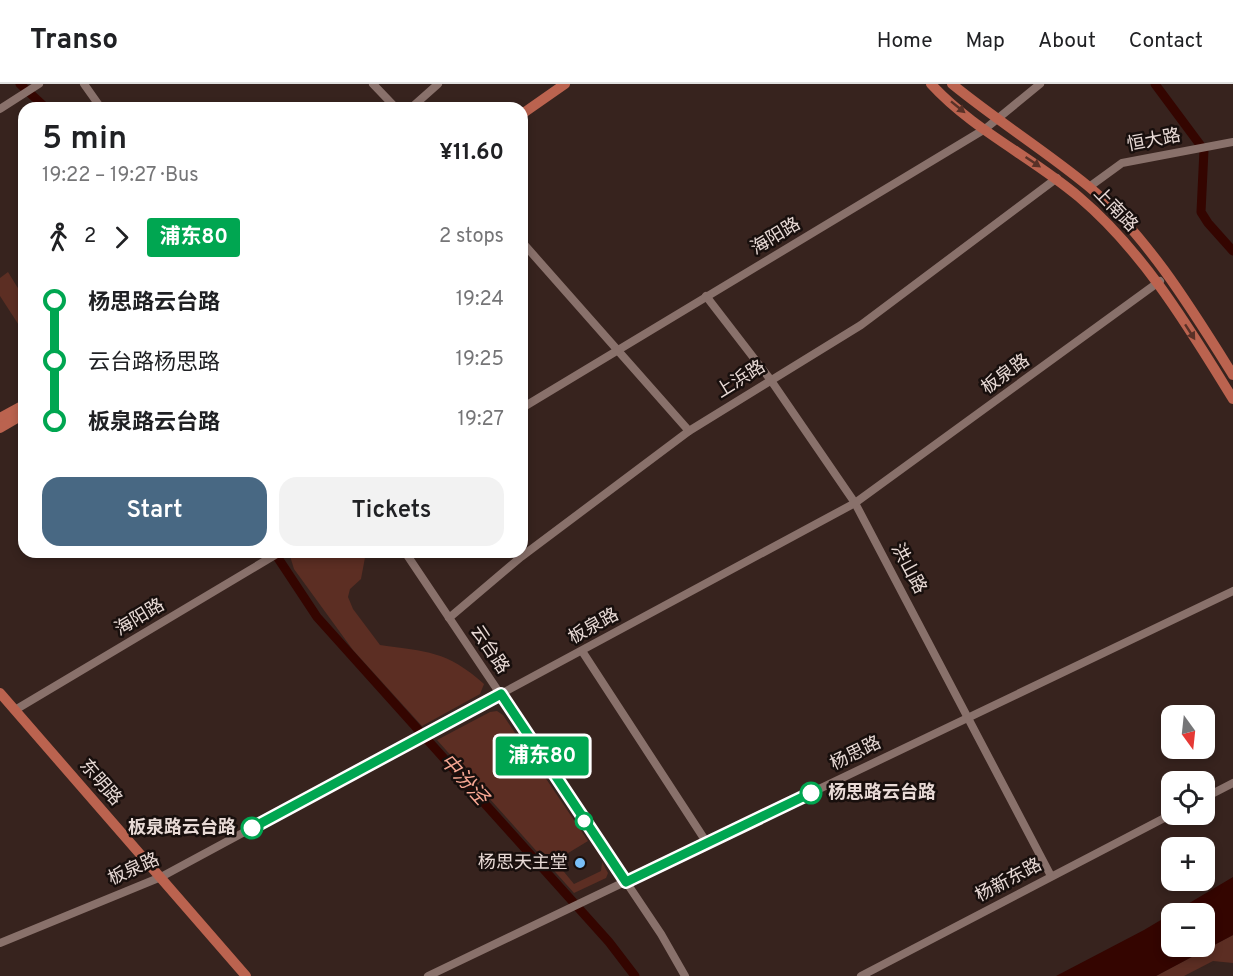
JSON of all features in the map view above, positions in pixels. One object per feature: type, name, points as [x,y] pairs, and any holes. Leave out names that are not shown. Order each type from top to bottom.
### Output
[{"type":"main road","points":[[526,102],[554,84]]},
{"type":"main road","points":[[528,110],[565,84]]},
{"type":"main road","name":"上南路","points":[[931,84],[985,129],[1057,178],[1110,226],[1158,283],[1233,399]]},
{"type":"main road","name":"上南路","points":[[952,84],[1089,187],[1128,227],[1167,276],[1233,375]]},
{"type":"main road","points":[[0,418],[18,408]]},
{"type":"main road","points":[[0,428],[18,418]]},
{"type":"main road","name":"东明路","points":[[0,693],[246,976]]},
{"type":"street","points":[[84,84],[97,102]]},
{"type":"street","points":[[373,84],[390,102]]},
{"type":"street","points":[[418,102],[438,84]]},
{"type":"street","name":"海阳路","points":[[528,404],[985,129],[1040,84]]},
{"type":"street","points":[[0,109],[37,85]]},
{"type":"street","name":"恒大路","points":[[1089,187],[1122,163],[1233,142]]},
{"type":"street","name":"上浜路","points":[[528,552],[689,431],[861,325],[1057,178]]},
{"type":"street","points":[[528,249],[689,431]]},
{"type":"street","name":"板泉路","points":[[0,942],[160,877],[855,503],[1167,276]]},
{"type":"street","name":"洪山路","points":[[706,296],[770,379],[855,503],[970,717],[1051,876]]},
{"type":"street","name":"海阳路","points":[[15,710],[269,558]]},
{"type":"street","name":"云台路","points":[[409,558],[626,882],[685,976]]},
{"type":"street","name":"上浜路","points":[[449,618],[520,558]]},
{"type":"street","name":"杨思路","points":[[428,976],[1233,591]]},
{"type":"street","points":[[582,651],[707,843]]},
{"type":"street","points":[[1215,792],[1233,783]]},
{"type":"street","name":"杨新东路","points":[[861,976],[1161,820]]},
{"type":"shaded area","points":[[8,272],[18,288],[18,324],[0,296],[0,278]]},
{"type":"shaded area","points":[[291,558],[365,558],[361,579],[350,589],[348,597],[353,609],[380,645],[424,651],[447,659],[471,673],[484,684],[480,694],[422,726],[353,650],[294,569]]},
{"type":"shaded area","points":[[497,711],[503,715],[588,841],[555,861],[574,884],[601,871],[602,862],[608,873],[606,878],[574,893],[437,740],[490,712]]},
{"type":"shaded area","points":[[1233,877],[1233,935],[1215,945],[1215,903],[1189,903],[1209,891],[1215,891],[1215,888]]},
{"type":"shaded area","points":[[1161,920],[1161,957],[1192,957],[1156,976],[1056,976]]},
{"type":"shaded area","points":[[1233,935],[1233,963],[1213,961],[1184,976],[1156,976],[1192,957],[1215,957],[1215,945]]},
{"type":"waterway","name":"中汾泾","points":[[20,84],[40,102]]},
{"type":"waterway","points":[[1155,84],[1204,150],[1201,212],[1233,251]]},
{"type":"waterway","name":"中汾泾","points":[[278,558],[317,617],[609,942],[635,976]]},
{"type":"bus line","name":"浦东80","points":[[252,828],[501,694],[626,882],[811,793]]},
{"type":"place","name":"杨思路云台路","points":[[811,793]]},
{"type":"place","name":"板泉路云台路","points":[[252,828]]},
{"type":"place","name":"杨思天主堂","points":[[580,863]]}]
